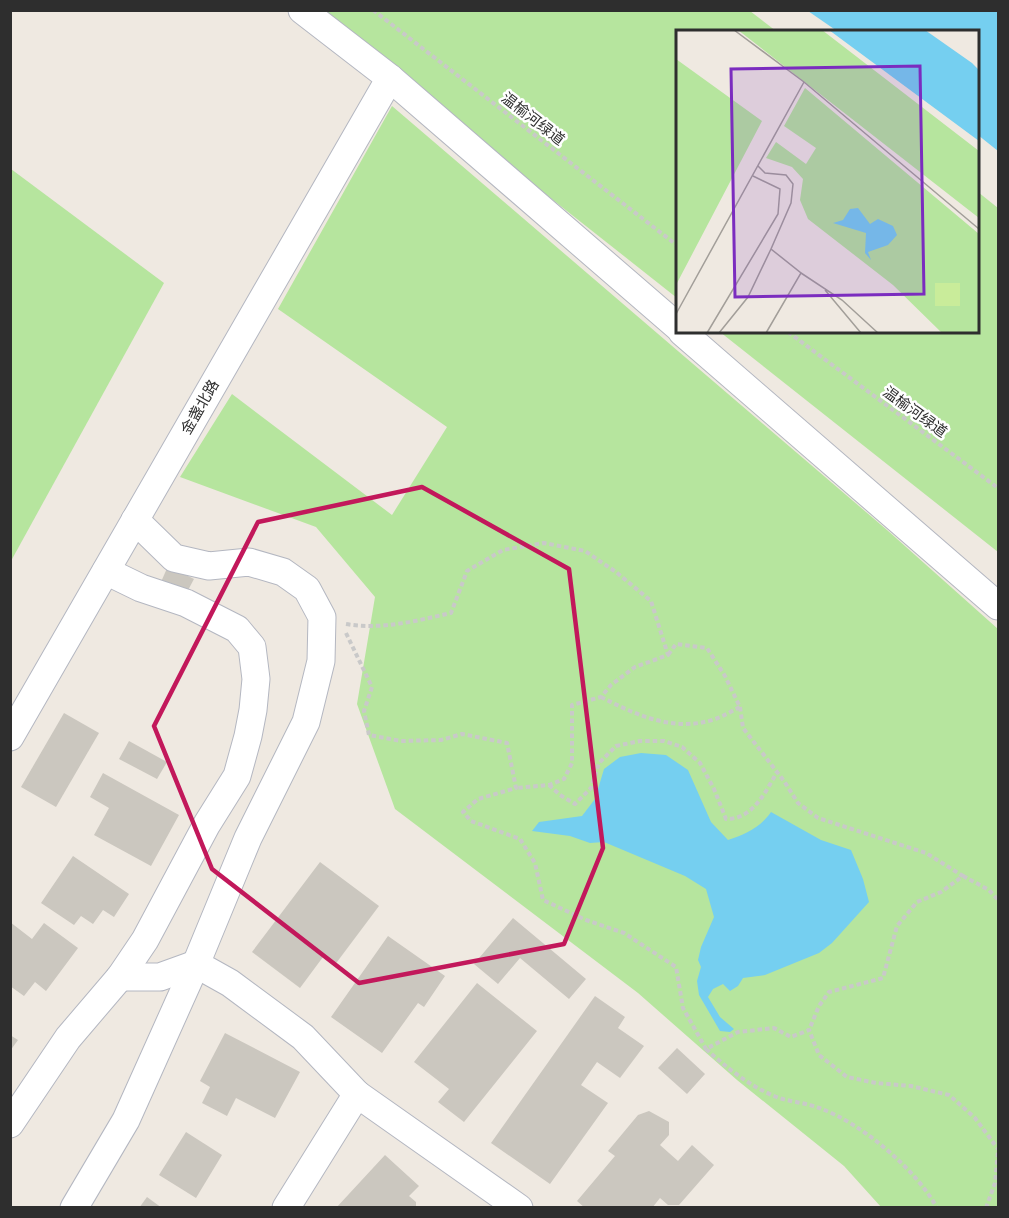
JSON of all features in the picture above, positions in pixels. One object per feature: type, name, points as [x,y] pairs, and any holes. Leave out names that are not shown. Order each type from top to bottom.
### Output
[{"type":"street","points":[[302,10],[390,78],[676,325]]},
{"type":"street","name":"金盏北路","points":[[10,737],[390,78]]},
{"type":"street","points":[[683,333],[999,606]]},
{"type":"street","points":[[74,1208],[126,1120],[196,964],[248,838],[306,722],[321,661],[322,617],[307,589],[283,572],[249,562],[208,566],[174,558],[135,520]]},
{"type":"street","points":[[10,1124],[68,1038],[120,976],[145,940],[207,824],[237,776],[253,710],[256,679],[252,647],[237,629],[186,603],[141,588],[106,571]]},
{"type":"street","points":[[237,776],[271,792]]},
{"type":"street","points":[[120,976],[160,976],[196,964],[230,983],[303,1037],[357,1094],[519,1208]]},
{"type":"street","points":[[286,1208],[357,1094]]},
{"type":"street","points":[[463,1170],[493,1208]]},
{"type":"path","name":"温榆河绿道","points":[[374,10],[676,244]]},
{"type":"path","name":"温榆河绿道","points":[[789,333],[999,488]]},
{"type":"path","points":[[516,788],[507,743],[462,734],[441,740],[401,741],[369,735],[364,711],[372,687],[342,624],[366,628],[411,622],[451,613],[467,571],[503,550],[544,543],[585,551],[616,572],[651,601],[668,655]]},
{"type":"path","points":[[936,1208],[918,1179],[890,1151],[847,1122],[820,1108],[774,1096],[732,1072],[706,1049],[683,1008],[676,967],[624,933],[586,920],[543,900],[535,863],[520,839],[471,821],[463,812],[478,799],[516,788],[549,785],[564,779],[572,763],[572,705],[601,697],[611,685],[635,667],[668,655],[676,644],[707,648],[725,676],[740,707],[743,728],[798,803],[818,818],[926,853],[989,890],[999,900]]},
{"type":"path","points":[[601,697],[634,714],[680,725],[715,719],[740,707]]},
{"type":"path","points":[[549,785],[575,804],[591,788],[599,763],[616,746],[640,741],[664,741],[682,747],[700,763],[726,819],[735,819],[750,812],[777,772]]},
{"type":"path","points":[[963,876],[941,892],[917,902],[897,926],[884,978],[829,992],[819,1006],[809,1030],[819,1055],[847,1077],[876,1083],[910,1086],[949,1095],[975,1118],[999,1150],[995,1183],[986,1208]]},
{"type":"path","points":[[706,1049],[738,1032],[774,1028],[791,1037],[809,1030]]},
{"type":"highlighted area","points":[[422,487],[569,569],[603,848],[564,944],[359,983],[212,869],[154,726],[258,522]]},
{"type":"green space","points":[[314,11],[750,11],[775,30],[676,30],[676,297]]},
{"type":"green space","points":[[392,106],[887,530],[998,629],[998,1207],[881,1207],[844,1166],[737,1080],[638,993],[395,809],[357,704],[375,597],[316,527],[180,477],[232,394],[392,515],[447,427],[278,309]]},
{"type":"green space","points":[[11,169],[164,283],[11,561]]},
{"type":"green space","points":[[979,193],[998,208],[998,552],[721,333],[979,333]]},
{"type":"water","points":[[808,11],[998,11],[998,151],[979,136],[979,30],[836,30]]},
{"type":"water","points":[[641,753],[666,755],[688,770],[711,822],[728,840],[757,826],[771,812],[821,840],[851,850],[863,879],[869,902],[832,943],[819,953],[765,975],[743,978],[738,986],[730,991],[723,984],[713,989],[708,997],[720,1017],[734,1029],[730,1032],[720,1031],[699,995],[697,981],[701,967],[698,960],[714,917],[706,889],[685,876],[604,842],[590,843],[570,836],[532,831],[539,822],[582,816],[595,799],[604,769],[620,757]]},
{"type":"building","points":[[168,566],[194,579],[186,594],[161,582]]},
{"type":"building","points":[[64,713],[99,733],[56,807],[21,787]]},
{"type":"building","points":[[129,741],[167,762],[157,779],[119,759]]},
{"type":"building","points":[[103,773],[179,815],[151,866],[94,835],[109,808],[90,797]]},
{"type":"building","points":[[73,856],[129,894],[114,917],[103,910],[93,924],[81,916],[74,925],[41,903]]},
{"type":"building","points":[[320,862],[379,906],[334,966],[323,957],[300,988],[252,952]]},
{"type":"building","points":[[513,918],[586,979],[569,999],[520,958],[498,984],[474,964]]},
{"type":"building","points":[[10,922],[32,939],[44,923],[78,948],[46,991],[35,982],[24,996],[10,986]]},
{"type":"building","points":[[388,936],[445,976],[424,1007],[418,1003],[382,1053],[331,1017]]},
{"type":"building","points":[[477,983],[537,1031],[464,1122],[438,1102],[449,1089],[414,1062]]},
{"type":"building","points":[[595,996],[625,1017],[618,1028],[644,1046],[620,1078],[597,1062],[581,1085],[608,1103],[550,1184],[491,1143]]},
{"type":"building","points":[[225,1033],[300,1072],[275,1118],[236,1098],[227,1116],[202,1103],[210,1087],[200,1081]]},
{"type":"building","points":[[10,1035],[18,1040],[10,1051]]},
{"type":"building","points":[[677,1048],[705,1074],[687,1094],[658,1068]]},
{"type":"building","points":[[649,1111],[669,1122],[669,1135],[660,1145],[678,1161],[692,1145],[714,1165],[679,1205],[668,1205],[660,1198],[652,1208],[585,1208],[577,1201],[615,1156],[608,1151],[638,1115]]},
{"type":"building","points":[[186,1132],[222,1155],[196,1198],[159,1175]]},
{"type":"building","points":[[385,1155],[419,1186],[409,1196],[416,1202],[416,1208],[336,1208]]},
{"type":"building","points":[[147,1197],[162,1208],[139,1208]]}]
